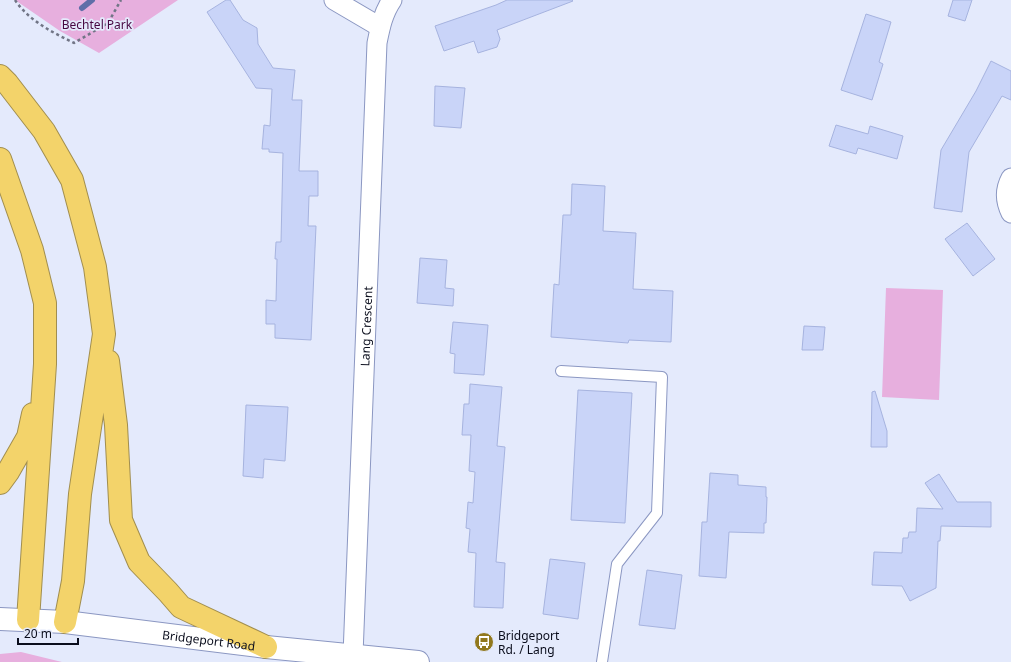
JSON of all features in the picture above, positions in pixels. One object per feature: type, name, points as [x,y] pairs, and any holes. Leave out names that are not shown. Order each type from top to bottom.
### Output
[{"type":"highway","points":[[0,76],[44,131],[72,180],[95,267],[116,425],[121,520],[138,562],[181,607],[266,647]]},
{"type":"highway","points":[[0,159],[32,250],[45,303],[45,364],[28,620]]},
{"type":"highway","points":[[66,622],[73,581],[80,494],[104,334]]},
{"type":"highway","points":[[0,483],[28,437],[45,364]]},
{"type":"main road","name":"Bridgeport Road","points":[[0,619],[66,622],[266,647],[418,662]]},
{"type":"street","points":[[334,0],[380,27]]},
{"type":"street","name":"Lang Crescent","points":[[353,655],[376,43],[386,8],[392,0]]},
{"type":"street","points":[[1011,178],[1007,185],[1006,196],[1008,208],[1011,213]]},
{"type":"lane","points":[[561,371],[662,377],[657,513],[617,564],[602,662]]},
{"type":"path","points":[[15,0],[20,8],[48,30],[74,43],[108,23],[122,0]]},
{"type":"green space","name":"Bechtel Park","points":[[15,0],[178,0],[99,53],[60,31]]},
{"type":"green space","points":[[886,288],[943,290],[939,400],[882,397]]},
{"type":"green space","points":[[21,652],[62,662],[0,662],[0,654]]},
{"type":"building","points":[[226,0],[230,0],[243,20],[257,28],[258,44],[273,68],[295,70],[292,100],[302,100],[299,171],[318,171],[318,196],[309,196],[308,226],[316,226],[311,340],[275,338],[275,324],[266,324],[266,300],[276,301],[277,259],[275,259],[276,242],[281,242],[283,153],[269,152],[269,149],[262,149],[264,125],[270,126],[272,89],[256,88],[207,12]]},
{"type":"building","points":[[507,0],[573,1],[497,30],[500,39],[497,47],[478,53],[474,41],[444,51],[435,26]]},
{"type":"building","points":[[953,0],[972,0],[965,21],[948,16]]},
{"type":"building","points":[[866,14],[891,22],[879,62],[883,64],[872,100],[841,90]]},
{"type":"building","points":[[991,61],[1011,71],[1011,100],[1002,96],[969,152],[962,212],[934,208],[941,150],[976,91]]},
{"type":"building","points":[[435,86],[465,88],[461,128],[434,126]]},
{"type":"building","points":[[836,125],[868,134],[870,126],[903,136],[897,159],[858,148],[856,154],[829,146]]},
{"type":"building","points":[[572,184],[605,186],[603,231],[636,233],[633,289],[673,291],[671,342],[629,340],[628,343],[551,337],[554,284],[559,285],[563,215],[571,215]]},
{"type":"building","points":[[967,223],[995,259],[973,276],[945,239]]},
{"type":"building","points":[[420,258],[447,260],[445,288],[454,289],[453,306],[417,303]]},
{"type":"building","points":[[453,322],[488,325],[484,375],[454,373],[455,354],[450,353]]},
{"type":"building","points":[[804,326],[825,327],[823,350],[802,350]]},
{"type":"building","points":[[470,384],[502,387],[497,446],[505,447],[496,562],[505,563],[503,608],[474,607],[476,553],[468,552],[470,529],[466,528],[468,502],[473,503],[475,472],[469,471],[471,435],[462,435],[464,404],[469,404]]},
{"type":"building","points":[[578,390],[632,393],[625,523],[571,520]]},
{"type":"building","points":[[875,391],[887,431],[887,447],[871,447],[872,392]]},
{"type":"building","points":[[246,405],[288,407],[285,461],[264,459],[263,478],[243,476]]},
{"type":"building","points":[[710,473],[738,475],[738,485],[766,487],[766,523],[764,523],[764,533],[729,532],[726,578],[699,576],[702,522],[707,522]]},
{"type":"building","points":[[939,474],[957,502],[991,502],[991,527],[941,526],[940,541],[938,541],[936,588],[910,601],[902,586],[872,585],[874,552],[902,553],[903,538],[908,538],[909,532],[916,532],[917,508],[943,509],[925,483]]},
{"type":"building","points":[[550,559],[585,563],[578,619],[543,614]]},
{"type":"building","points":[[647,570],[682,575],[675,629],[639,625]]},
{"type":"waterway","points":[[82,8],[92,0]]},
{"type":"place","name":"Bridgeport Rd. / Lang","points":[[484,642]]}]
